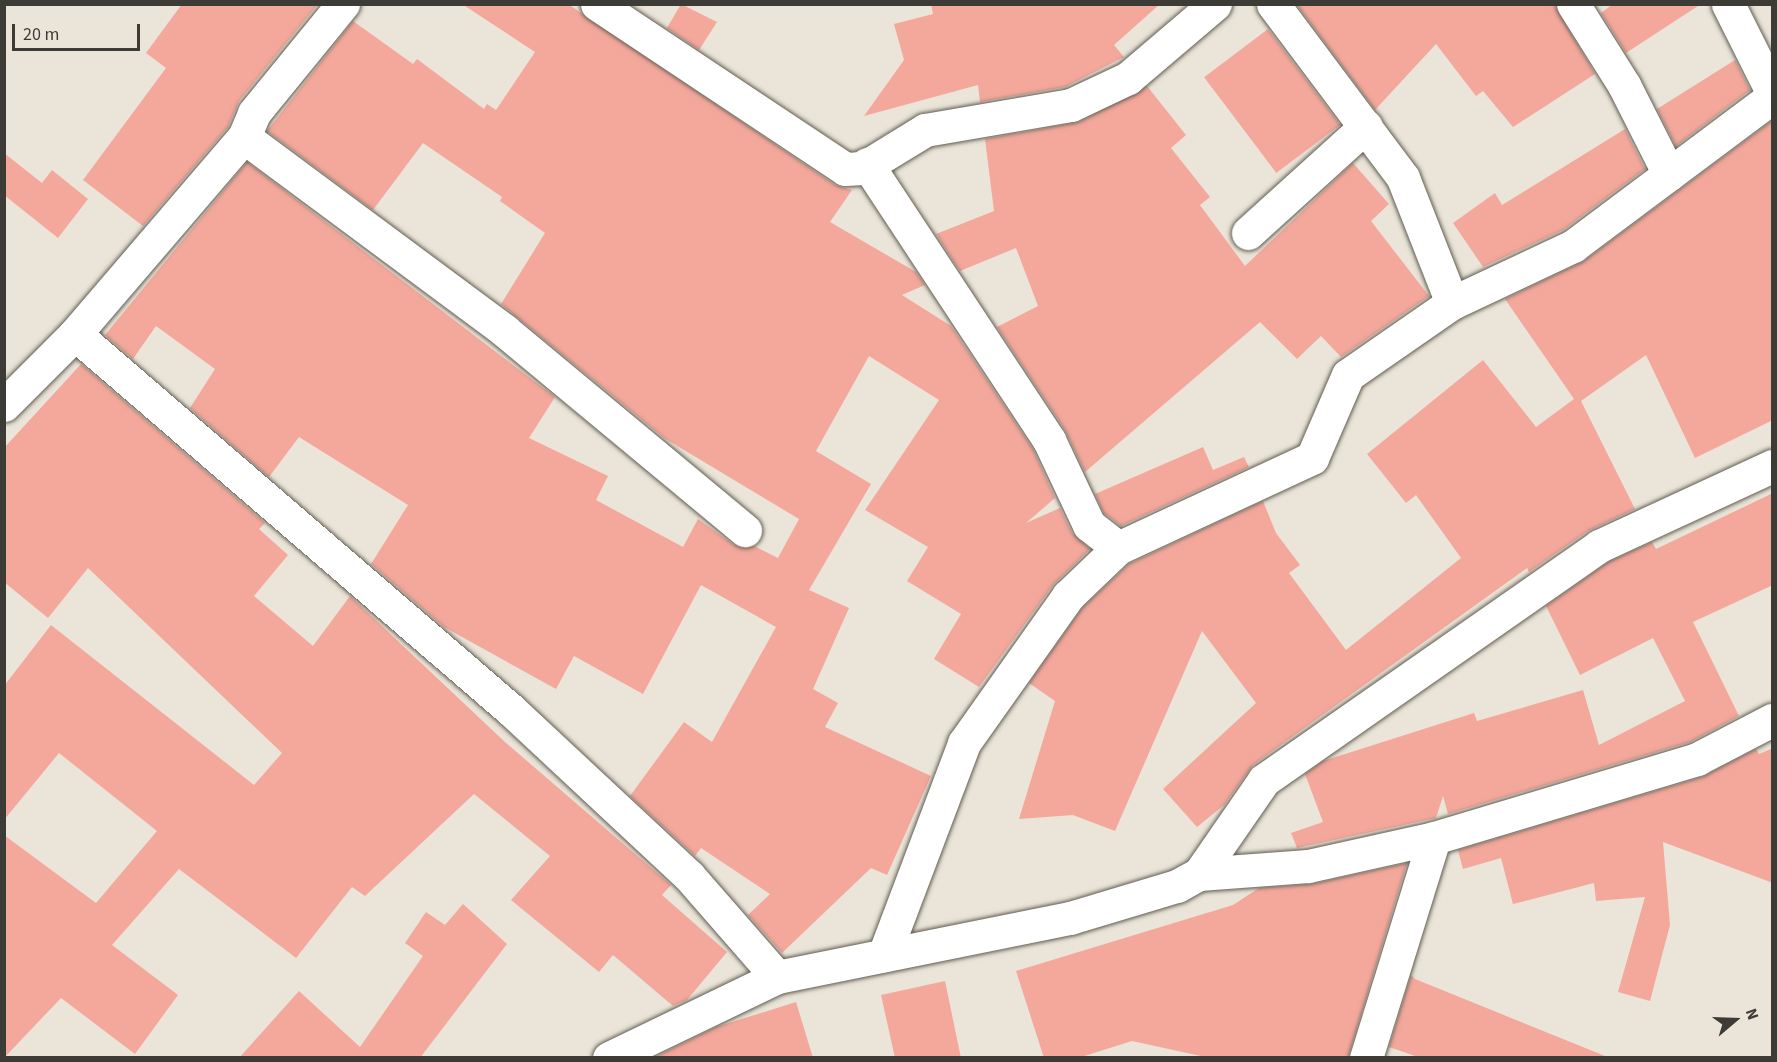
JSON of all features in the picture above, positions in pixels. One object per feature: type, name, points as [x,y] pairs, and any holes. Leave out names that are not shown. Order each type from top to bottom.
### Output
[{"type":"street","points":[[4,405],[75,334],[244,137],[254,113],[343,4]]},
{"type":"street","points":[[597,4],[845,169],[867,164],[925,130],[1071,105],[1128,78],[1215,4]]},
{"type":"street","points":[[1273,4],[1403,178],[1452,303]]},
{"type":"street","points":[[1573,4],[1624,86],[1669,174]]},
{"type":"street","points":[[1728,4],[1773,92]]},
{"type":"street","points":[[884,956],[964,743],[1068,596],[1118,548],[1312,458],[1348,375],[1452,303],[1573,246],[1773,97]]},
{"type":"street","points":[[1248,232],[1366,126]]},
{"type":"street","points":[[244,137],[505,331],[745,530]]},
{"type":"street","points":[[867,164],[1049,440],[1089,525],[1118,548]]},
{"type":"street","points":[[75,334],[511,710],[689,876],[777,977]]},
{"type":"street","points":[[1200,874],[1274,774],[1599,546],[1773,466]]},
{"type":"street","points":[[609,1058],[777,977],[1070,918],[1200,874],[1308,866],[1434,838],[1697,759],[1773,720]]},
{"type":"street","points":[[1366,1058],[1434,838]]},
{"type":"building","points":[[182,4],[318,4],[239,101],[228,127],[143,226],[83,180],[166,68],[146,53]]},
{"type":"building","points":[[462,4],[568,4],[835,185],[852,190],[830,222],[916,272],[925,285],[902,295],[951,326],[1033,449],[1055,498],[1026,523],[1060,508],[1072,533],[1090,549],[1053,585],[979,687],[934,659],[961,614],[907,581],[928,547],[865,510],[939,400],[869,356],[816,451],[871,484],[809,590],[849,608],[813,689],[838,703],[825,727],[931,776],[887,875],[871,868],[782,953],[748,915],[770,894],[701,848],[695,856],[630,796],[684,722],[712,742],[776,627],[701,585],[643,694],[574,656],[556,689],[444,627],[371,564],[408,505],[299,437],[269,477],[190,408],[215,369],[156,326],[133,359],[105,335],[247,162],[555,397],[529,438],[608,476],[596,500],[683,547],[698,519],[734,545],[754,546],[778,558],[799,519],[664,438],[501,304],[545,233],[500,201],[502,197],[423,143],[373,210],[267,131],[353,21],[413,64],[417,59],[484,109],[487,104],[496,110],[535,52]]},
{"type":"building","points":[[681,4],[717,22],[699,50],[667,28]]},
{"type":"building","points":[[931,4],[1160,4],[1114,45],[1124,57],[1065,87],[980,102],[978,85],[864,116],[904,60],[894,24],[933,14]]},
{"type":"building","points":[[1554,4],[1595,74],[1513,127],[1483,91],[1476,96],[1436,44],[1375,110],[1297,5]]},
{"type":"building","points":[[1613,4],[1701,4],[1626,53],[1601,13]]},
{"type":"building","points":[[1268,29],[1340,125],[1276,173],[1204,77]]},
{"type":"building","points":[[1735,60],[1750,90],[1676,146],[1657,109]]},
{"type":"building","points":[[1147,86],[1186,135],[1171,148],[1210,197],[1200,205],[1245,266],[1353,163],[1389,204],[1371,221],[1429,296],[1341,357],[1321,336],[1297,359],[1260,322],[1085,472],[1065,430],[997,327],[1038,306],[1016,248],[960,271],[936,234],[994,211],[985,139],[1079,122]]},
{"type":"building","points":[[1773,120],[1773,420],[1695,458],[1646,355],[1581,401],[1635,509],[1588,531],[1529,572],[1527,568],[1253,765],[1224,805],[1197,827],[1163,789],[1256,703],[1202,631],[1115,831],[1073,815],[1019,819],[1055,701],[1029,683],[1082,608],[1129,564],[1263,501],[1276,533],[1300,565],[1289,573],[1346,650],[1461,558],[1416,495],[1406,503],[1367,454],[1483,360],[1536,427],[1574,399],[1505,299],[1584,261]]},
{"type":"building","points":[[1625,129],[1645,169],[1563,230],[1483,267],[1453,223],[1495,193],[1502,205]]},
{"type":"building","points":[[4,153],[42,183],[52,170],[88,199],[58,238],[4,195]]},
{"type":"building","points":[[81,364],[265,523],[259,529],[288,555],[254,596],[313,646],[350,596],[505,742],[671,885],[662,895],[727,952],[687,1000],[673,1006],[613,955],[599,972],[511,900],[550,856],[474,794],[365,896],[352,887],[296,958],[179,869],[112,945],[178,995],[135,1054],[61,998],[4,1058],[4,835],[96,903],[157,831],[59,753],[4,820],[4,686],[51,625],[254,785],[282,753],[88,568],[48,618],[4,582],[4,448]]},
{"type":"building","points":[[1203,447],[1213,470],[1244,457],[1249,467],[1121,526],[1104,513],[1095,494]]},
{"type":"building","points":[[1773,493],[1773,585],[1693,622],[1739,716],[1690,742],[1448,814],[1443,796],[1436,818],[1297,848],[1291,833],[1323,822],[1305,774],[1323,761],[1474,713],[1477,721],[1583,690],[1599,745],[1685,701],[1653,638],[1580,675],[1546,606],[1608,562],[1652,542],[1656,549]]},
{"type":"building","points":[[1773,748],[1773,883],[1663,842],[1670,925],[1650,1001],[1618,992],[1645,897],[1596,901],[1594,883],[1513,904],[1501,858],[1463,869],[1458,850],[1702,777],[1756,749],[1759,754]]},
{"type":"building","points":[[1407,863],[1348,1058],[1210,1058],[1132,1041],[1078,1058],[1044,1058],[1016,971],[1233,905],[1259,888],[1312,884]]},
{"type":"building","points":[[463,904],[507,944],[420,1058],[239,1058],[299,991],[360,1047],[423,956],[405,943],[426,912],[445,925]]},
{"type":"building","points":[[1411,975],[1415,979],[1610,1058],[1421,1058],[1389,1047]]},
{"type":"building","points":[[945,981],[961,1058],[895,1058],[881,995]]},
{"type":"building","points":[[796,1002],[813,1058],[653,1058],[716,1027]]}]
